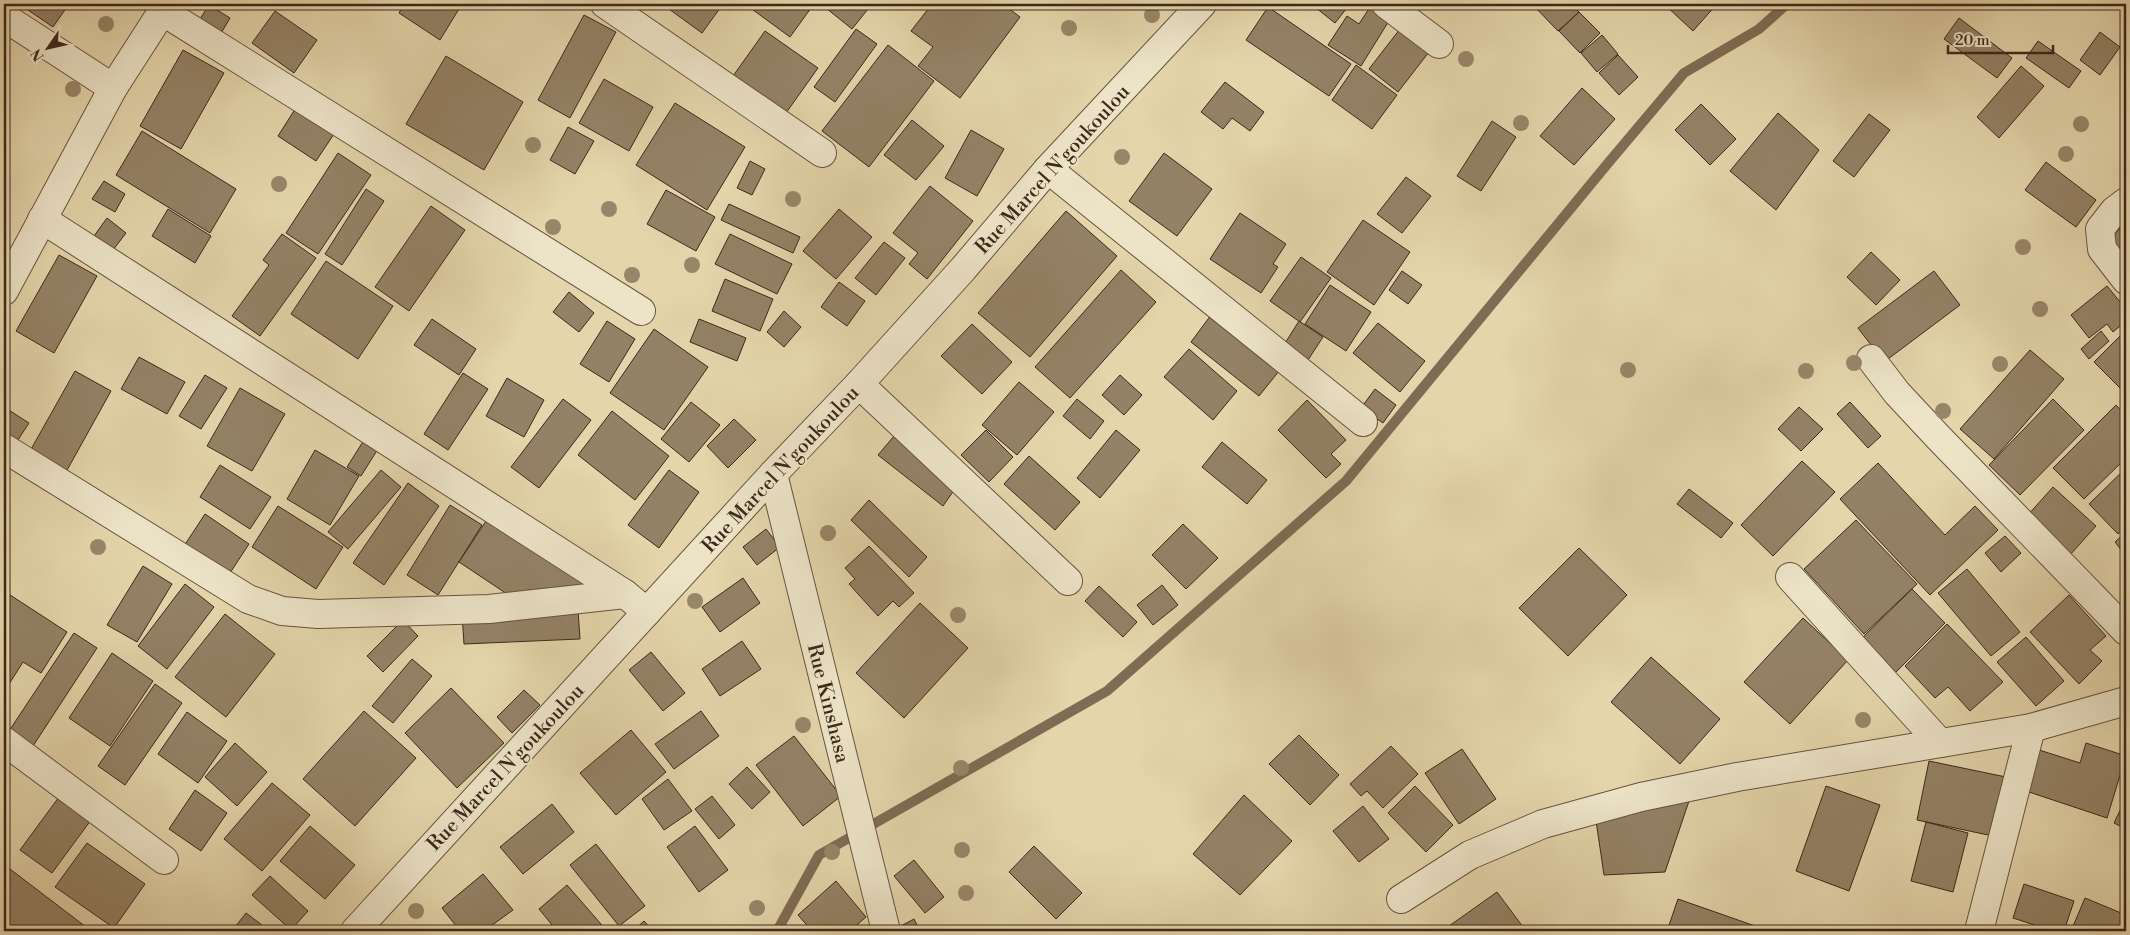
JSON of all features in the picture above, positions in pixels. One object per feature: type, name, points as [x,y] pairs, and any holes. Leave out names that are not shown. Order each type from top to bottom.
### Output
[{"type":"street","points":[[605,4],[822,153]]},
{"type":"street","name":"Rue Marcel N'goukoulou","points":[[355,931],[773,474],[859,384],[963,269],[1048,169],[1202,4]]},
{"type":"street","points":[[1386,4],[1439,44]]},
{"type":"street","points":[[5,283],[113,88],[164,8],[641,310]]},
{"type":"street","points":[[4,17],[113,88]]},
{"type":"street","points":[[1048,169],[1363,422]]},
{"type":"street","points":[[2126,202],[2114,211],[2100,229],[2102,249],[2126,280]]},
{"type":"street","points":[[42,219],[625,594],[647,612]]},
{"type":"street","points":[[1871,359],[1897,392],[1939,438],[2126,631]]},
{"type":"street","points":[[859,384],[1068,580]]},
{"type":"street","points":[[4,448],[248,599],[282,611],[318,614],[489,609],[625,594]]},
{"type":"street","name":"Rue Kinshasa","points":[[773,474],[886,931]]},
{"type":"street","points":[[1790,577],[1940,743]]},
{"type":"street","points":[[1401,899],[1470,855],[1543,824],[1641,797],[1737,778],[2031,728],[2115,706],[2126,701]]},
{"type":"street","points":[[1978,931],[2031,728]]},
{"type":"street","points":[[4,741],[164,860]]},
{"type":"building","points":[[19,4],[69,4],[53,27]]},
{"type":"building","points":[[404,4],[462,4],[440,40],[399,13]]},
{"type":"building","points":[[662,4],[723,4],[702,33]]},
{"type":"building","points":[[745,4],[806,4],[811,8],[790,37]]},
{"type":"building","points":[[821,4],[872,4],[852,29]]},
{"type":"building","points":[[932,4],[1003,4],[1020,17],[960,98],[918,66],[933,47],[911,31]]},
{"type":"building","points":[[1311,4],[1350,4],[1335,23]]},
{"type":"building","points":[[1372,4],[1392,16],[1361,66],[1328,45],[1347,16],[1359,24]]},
{"type":"building","points":[[1532,4],[1571,4],[1579,12],[1558,31]]},
{"type":"building","points":[[1664,4],[1717,4],[1693,31]]},
{"type":"building","points":[[209,5],[230,18],[220,35],[198,22]]},
{"type":"building","points":[[1268,7],[1351,64],[1329,96],[1246,40]]},
{"type":"building","points":[[275,11],[317,40],[294,73],[252,43]]},
{"type":"building","points":[[1579,12],[1600,33],[1580,53],[1559,31]]},
{"type":"building","points":[[584,15],[616,32],[570,118],[538,100]]},
{"type":"building","points":[[1959,18],[2012,58],[1997,78],[1944,39]]},
{"type":"building","points":[[856,29],[877,44],[835,102],[814,87]]},
{"type":"building","points":[[1400,29],[1429,52],[1398,92],[1369,69]]},
{"type":"building","points":[[765,31],[818,68],[786,113],[733,76]]},
{"type":"building","points":[[2100,32],[2120,47],[2100,75],[2080,60]]},
{"type":"building","points":[[1602,35],[1618,54],[1597,72],[1581,53]]},
{"type":"building","points":[[2038,41],[2081,71],[2069,88],[2026,58]]},
{"type":"building","points":[[888,45],[934,81],[869,167],[822,131]]},
{"type":"building","points":[[183,50],[224,73],[181,149],[140,126]]},
{"type":"building","points":[[1618,55],[1638,77],[1619,95],[1599,73]]},
{"type":"building","points":[[446,56],[523,102],[484,170],[406,124]]},
{"type":"building","points":[[1356,65],[1397,95],[1372,129],[1332,100]]},
{"type":"building","points":[[2021,66],[2044,86],[1999,138],[1977,117]]},
{"type":"building","points":[[604,79],[653,107],[629,151],[579,123]]},
{"type":"building","points":[[1225,82],[1264,112],[1250,131],[1232,118],[1223,129],[1201,112]]},
{"type":"building","points":[[1582,88],[1615,119],[1574,165],[1540,136]]},
{"type":"building","points":[[299,103],[338,128],[316,161],[278,136]]},
{"type":"building","points":[[675,103],[745,147],[707,210],[636,165]]},
{"type":"building","points":[[1701,104],[1736,139],[1710,165],[1675,130]]},
{"type":"building","points":[[1778,113],[1819,150],[1776,210],[1730,171]]},
{"type":"building","points":[[1869,114],[1890,130],[1854,177],[1833,161]]},
{"type":"building","points":[[912,120],[944,146],[916,180],[884,155]]},
{"type":"building","points":[[1492,121],[1516,137],[1481,191],[1457,176]]},
{"type":"building","points":[[568,127],[594,141],[575,174],[550,160]]},
{"type":"building","points":[[971,130],[1004,149],[977,196],[945,178]]},
{"type":"building","points":[[142,131],[236,189],[210,233],[116,175]]},
{"type":"building","points":[[338,153],[371,175],[318,254],[286,233]]},
{"type":"building","points":[[1164,153],[1212,189],[1177,236],[1129,201]]},
{"type":"building","points":[[750,161],[765,169],[752,195],[737,188]]},
{"type":"building","points":[[2046,162],[2096,200],[2076,227],[2025,190]]},
{"type":"building","points":[[1406,177],[1431,196],[1402,233],[1377,214]]},
{"type":"building","points":[[104,181],[125,194],[115,212],[92,199]]},
{"type":"building","points":[[930,186],[973,221],[927,279],[909,264],[918,253],[893,233]]},
{"type":"building","points":[[366,189],[384,201],[342,265],[325,254]]},
{"type":"building","points":[[666,190],[715,217],[696,251],[647,224]]},
{"type":"building","points":[[729,204],[800,237],[793,253],[721,220]]},
{"type":"building","points":[[431,206],[465,230],[409,311],[375,287]]},
{"type":"building","points":[[168,209],[211,236],[195,263],[152,236]]},
{"type":"building","points":[[839,209],[872,237],[836,279],[803,251]]},
{"type":"building","points":[[1066,211],[1117,256],[1030,357],[978,313]]},
{"type":"building","points":[[1240,213],[1286,244],[1273,264],[1278,267],[1261,293],[1210,259]]},
{"type":"building","points":[[107,218],[126,233],[113,250],[94,236]]},
{"type":"building","points":[[1363,220],[1410,252],[1374,305],[1327,272]]},
{"type":"building","points":[[2126,222],[2126,258],[2109,240]]},
{"type":"building","points":[[282,234],[316,258],[260,336],[232,316],[269,265],[263,260]]},
{"type":"building","points":[[730,234],[792,264],[777,294],[715,264]]},
{"type":"building","points":[[884,242],[905,258],[876,295],[855,278]]},
{"type":"building","points":[[1871,252],[1900,280],[1876,305],[1847,277]]},
{"type":"building","points":[[59,255],[97,276],[54,353],[16,331]]},
{"type":"building","points":[[1301,257],[1331,278],[1300,322],[1270,301]]},
{"type":"building","points":[[326,261],[393,306],[358,359],[291,314]]},
{"type":"building","points":[[1121,270],[1156,302],[1070,398],[1035,367]]},
{"type":"building","points":[[1402,271],[1422,285],[1408,304],[1389,290]]},
{"type":"building","points":[[1934,271],[1960,305],[1884,362],[1858,328]]},
{"type":"building","points":[[725,279],[773,299],[760,331],[712,311]]},
{"type":"building","points":[[839,282],[865,301],[847,326],[821,307]]},
{"type":"building","points":[[1330,285],[1371,312],[1346,351],[1305,324]]},
{"type":"building","points":[[2107,286],[2126,309],[2126,321],[2113,332],[2107,324],[2089,338],[2071,315]]},
{"type":"building","points":[[569,292],[594,313],[579,332],[553,312]]},
{"type":"building","points":[[784,311],[801,327],[784,347],[767,332]]},
{"type":"building","points":[[1214,311],[1283,366],[1259,396],[1191,342]]},
{"type":"building","points":[[432,319],[476,349],[459,375],[414,345]]},
{"type":"building","points":[[699,319],[746,338],[737,361],[690,342]]},
{"type":"building","points":[[607,321],[635,339],[609,382],[580,364]]},
{"type":"building","points":[[1299,321],[1323,337],[1306,363],[1282,348]]},
{"type":"building","points":[[1378,323],[1425,361],[1400,392],[1353,353]]},
{"type":"building","points":[[972,324],[1012,362],[982,394],[941,356]]},
{"type":"building","points":[[654,329],[708,367],[664,430],[610,393]]},
{"type":"building","points":[[2126,330],[2126,389],[2124,392],[2094,362]]},
{"type":"building","points":[[2101,331],[2109,341],[2089,359],[2081,349]]},
{"type":"building","points":[[1189,349],[1237,391],[1213,420],[1164,377]]},
{"type":"building","points":[[2030,350],[2064,379],[1994,459],[1960,429]]},
{"type":"building","points":[[139,357],[185,382],[167,414],[121,389]]},
{"type":"building","points":[[75,371],[111,391],[66,472],[30,451]]},
{"type":"building","points":[[463,373],[488,389],[448,450],[424,434]]},
{"type":"building","points":[[205,375],[227,388],[201,429],[179,416]]},
{"type":"building","points":[[1120,375],[1142,395],[1124,415],[1102,395]]},
{"type":"building","points":[[507,378],[544,400],[524,437],[486,416]]},
{"type":"building","points":[[1019,382],[1054,412],[1017,455],[982,425]]},
{"type":"building","points":[[240,388],[285,414],[252,471],[207,446]]},
{"type":"building","points":[[1375,389],[1396,405],[1383,423],[1361,408]]},
{"type":"building","points":[[563,399],[591,420],[539,488],[511,467]]},
{"type":"building","points":[[1077,399],[1104,421],[1090,439],[1063,416]]},
{"type":"building","points":[[2053,399],[2084,430],[2020,495],[1989,465]]},
{"type":"building","points":[[1307,400],[1346,440],[1331,454],[1341,464],[1326,478],[1278,430]]},
{"type":"building","points":[[691,402],[720,425],[689,462],[661,439]]},
{"type":"building","points":[[1850,402],[1881,436],[1868,448],[1837,414]]},
{"type":"building","points":[[2116,405],[2126,416],[2126,458],[2084,499],[2053,468]]},
{"type":"building","points":[[4,407],[29,423],[16,443],[4,436]]},
{"type":"building","points":[[1799,407],[1823,429],[1801,451],[1778,429]]},
{"type":"building","points":[[612,411],[669,456],[635,500],[578,455]]},
{"type":"building","points":[[734,419],[756,440],[728,468],[707,446]]},
{"type":"building","points":[[986,430],[1013,457],[989,482],[961,455]]},
{"type":"building","points":[[1116,430],[1140,450],[1100,498],[1077,478]]},
{"type":"building","points":[[894,436],[957,486],[943,506],[878,455]]},
{"type":"building","points":[[364,440],[378,449],[361,476],[347,467]]},
{"type":"building","points":[[1222,442],[1267,480],[1247,504],[1202,467]]},
{"type":"building","points":[[315,450],[359,476],[330,525],[287,499]]},
{"type":"building","points":[[1029,456],[1080,502],[1055,530],[1004,484]]},
{"type":"building","points":[[1802,461],[1835,492],[1773,556],[1741,525]]},
{"type":"building","points":[[1878,463],[1945,535],[1975,506],[1998,530],[1930,595],[1840,499]]},
{"type":"building","points":[[220,465],[271,497],[250,529],[200,497]]},
{"type":"building","points":[[2126,468],[2126,526],[2118,534],[2089,504]]},
{"type":"building","points":[[381,470],[401,487],[348,549],[328,532]]},
{"type":"building","points":[[669,470],[699,492],[659,548],[628,525]]},
{"type":"building","points":[[408,483],[439,506],[384,585],[353,563]]},
{"type":"building","points":[[2053,487],[2096,526],[2070,555],[2027,516]]},
{"type":"building","points":[[1689,489],[1733,523],[1721,538],[1677,504]]},
{"type":"building","points":[[869,500],[927,557],[909,577],[851,520]]},
{"type":"building","points":[[450,505],[482,525],[438,595],[407,575]]},
{"type":"building","points":[[278,506],[343,547],[316,589],[252,547]]},
{"type":"building","points":[[205,514],[249,544],[228,576],[184,546]]},
{"type":"building","points":[[1856,520],[1917,584],[1864,634],[1804,569]]},
{"type":"building","points":[[486,521],[584,579],[580,596],[513,598],[459,562]]},
{"type":"building","points":[[1183,524],[1218,558],[1186,589],[1152,555]]},
{"type":"building","points":[[766,529],[780,547],[757,565],[743,547]]},
{"type":"building","points":[[2126,532],[2126,556],[2115,542]]},
{"type":"building","points":[[2005,536],[2021,553],[2001,572],[1985,553]]},
{"type":"building","points":[[869,546],[914,593],[899,607],[893,601],[878,616],[849,584],[855,579],[845,568]]},
{"type":"building","points":[[1579,548],[1627,595],[1568,656],[1519,608]]},
{"type":"building","points":[[143,566],[172,584],[137,642],[107,625]]},
{"type":"building","points":[[1967,569],[2020,632],[1991,656],[1938,593]]},
{"type":"building","points":[[743,578],[760,603],[720,632],[702,607]]},
{"type":"building","points":[[185,584],[214,607],[167,669],[138,646]]},
{"type":"building","points":[[1162,585],[1178,605],[1153,625],[1137,605]]},
{"type":"building","points":[[1099,586],[1137,622],[1123,637],[1085,601]]},
{"type":"building","points":[[1912,589],[1945,623],[1894,674],[1861,639]]},
{"type":"building","points":[[4,591],[67,632],[41,673],[23,662],[4,692]]},
{"type":"building","points":[[2069,595],[2106,636],[2090,650],[2102,661],[2079,684],[2030,632]]},
{"type":"building","points":[[920,603],[968,648],[904,718],[856,673]]},
{"type":"building","points":[[578,610],[580,639],[464,644],[462,614]]},
{"type":"building","points":[[225,614],[275,654],[226,717],[175,677]]},
{"type":"building","points":[[1803,618],[1848,660],[1790,724],[1744,682]]},
{"type":"building","points":[[403,620],[418,636],[383,672],[367,656]]},
{"type":"building","points":[[1947,624],[2003,682],[1970,711],[1948,687],[1935,698],[1905,666]]},
{"type":"building","points":[[74,633],[97,648],[33,746],[9,731]]},
{"type":"building","points":[[2026,637],[2064,681],[2036,706],[1997,662]]},
{"type":"building","points":[[742,641],[761,669],[720,696],[702,669]]},
{"type":"building","points":[[651,652],[685,693],[663,711],[629,670]]},
{"type":"building","points":[[112,653],[153,681],[110,746],[69,718]]},
{"type":"building","points":[[1651,657],[1720,719],[1680,764],[1611,702]]},
{"type":"building","points":[[412,659],[432,676],[393,723],[372,706]]},
{"type":"building","points":[[155,684],[182,703],[125,785],[98,766]]},
{"type":"building","points":[[451,688],[504,743],[457,788],[405,733]]},
{"type":"building","points":[[524,690],[540,705],[512,733],[497,717]]},
{"type":"building","points":[[364,711],[416,758],[355,826],[303,779]]},
{"type":"building","points":[[701,711],[719,736],[674,769],[655,744]]},
{"type":"building","points":[[187,712],[227,741],[198,783],[158,754]]},
{"type":"building","points":[[631,730],[666,772],[616,815],[580,773]]},
{"type":"building","points":[[1299,735],[1339,775],[1310,805],[1269,764]]},
{"type":"building","points":[[794,736],[841,796],[803,826],[756,765]]},
{"type":"building","points":[[235,743],[267,772],[237,806],[205,777]]},
{"type":"building","points":[[2086,743],[2126,756],[2107,818],[2023,790],[2036,749],[2080,763]]},
{"type":"building","points":[[1391,746],[1418,774],[1383,808],[1367,791],[1361,796],[1350,784]]},
{"type":"building","points":[[1462,749],[1496,799],[1459,824],[1425,773]]},
{"type":"building","points":[[1929,761],[2006,777],[1993,836],[1917,820]]},
{"type":"building","points":[[747,767],[770,792],[752,809],[729,784]]},
{"type":"building","points":[[668,779],[692,811],[664,830],[642,799]]},
{"type":"building","points":[[272,783],[310,815],[262,871],[224,839]]},
{"type":"building","points":[[1415,786],[1453,825],[1426,852],[1388,813]]},
{"type":"building","points":[[1826,786],[1880,805],[1849,891],[1796,871]]},
{"type":"building","points":[[195,790],[227,813],[201,851],[169,829]]},
{"type":"building","points":[[1244,795],[1292,841],[1240,895],[1193,854]]},
{"type":"building","points":[[712,796],[735,825],[719,839],[695,809]]},
{"type":"building","points":[[59,797],[91,820],[52,873],[20,850]]},
{"type":"building","points":[[2126,798],[2126,829],[2114,823]]},
{"type":"building","points":[[1689,801],[1665,872],[1604,875],[1595,814]]},
{"type":"building","points":[[552,804],[574,832],[523,874],[500,847]]},
{"type":"building","points":[[1363,806],[1389,839],[1359,862],[1333,831]]},
{"type":"building","points":[[1926,822],[1968,833],[1953,892],[1911,881]]},
{"type":"building","points":[[310,826],[355,865],[325,899],[280,861]]},
{"type":"building","points":[[695,826],[728,870],[699,892],[667,847]]},
{"type":"building","points":[[87,843],[145,884],[114,928],[55,887]]},
{"type":"building","points":[[596,844],[645,906],[619,926],[570,865]]},
{"type":"building","points":[[1034,846],[1082,893],[1056,919],[1009,872]]},
{"type":"building","points":[[914,860],[944,897],[925,913],[894,876]]},
{"type":"building","points":[[10,869],[90,930],[4,931],[4,877]]},
{"type":"building","points":[[483,874],[513,910],[484,931],[460,931],[442,908]]},
{"type":"building","points":[[270,876],[308,911],[291,930],[252,895]]},
{"type":"building","points":[[836,881],[866,917],[850,931],[812,931],[798,915]]},
{"type":"building","points":[[2024,884],[2074,901],[2064,931],[2053,931],[2013,918]]},
{"type":"building","points":[[567,885],[607,931],[557,931],[539,909]]},
{"type":"building","points":[[1497,892],[1526,931],[1442,931]]},
{"type":"building","points":[[2085,898],[2126,915],[2126,922],[2122,931],[2071,931]]},
{"type":"building","points":[[1678,899],[1758,927],[1757,931],[1667,931]]},
{"type":"building","points":[[246,913],[270,931],[232,931]]},
{"type":"building","points":[[914,919],[920,931],[897,931],[895,929]]},
{"type":"building","points":[[644,921],[653,931],[633,931]]},
{"type":"waterway","points":[[777,931],[819,855],[1107,691],[1346,481],[1684,73],[1759,29],[1787,4]]}]
